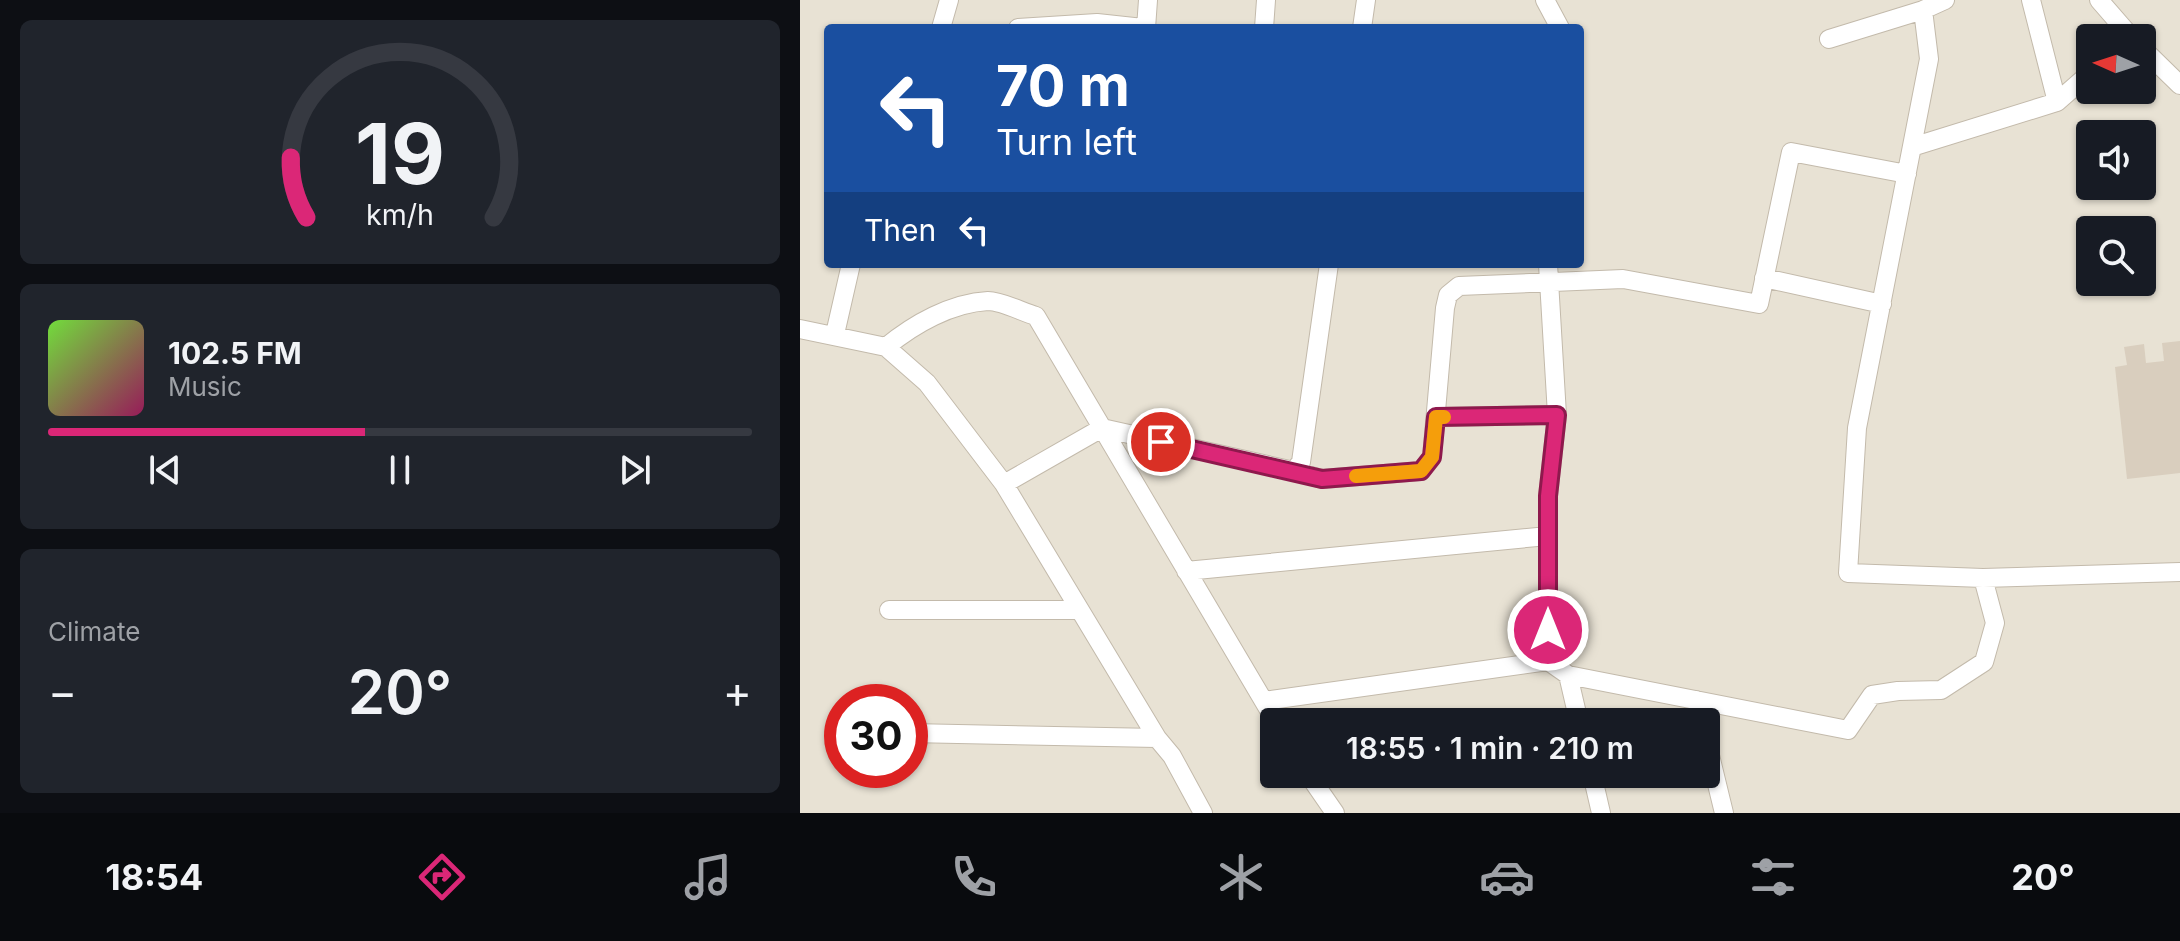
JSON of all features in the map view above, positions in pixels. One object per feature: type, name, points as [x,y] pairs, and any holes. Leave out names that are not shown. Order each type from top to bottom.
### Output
[{"type":"street","points":[[942,24],[949,0]]},
{"type":"street","points":[[1145,24],[1148,0]]},
{"type":"street","points":[[1264,24],[1266,0]]},
{"type":"street","points":[[1363,24],[1366,0]]},
{"type":"street","points":[[1545,0],[1558,24]]},
{"type":"street","points":[[1829,39],[1923,10],[1945,0]]},
{"type":"street","points":[[2031,0],[2057,102]]},
{"type":"street","points":[[2099,0],[2119,24]]},
{"type":"street","points":[[1923,10],[1929,59],[1857,428],[1848,573],[1983,578],[2180,572]]},
{"type":"street","points":[[1081,24],[1106,24]]},
{"type":"street","points":[[2156,62],[2180,85]]},
{"type":"street","points":[[1912,147],[2057,102],[2076,85]]},
{"type":"street","points":[[1004,484],[1102,428],[1322,479],[1421,471],[1432,457],[1448,295],[1459,286],[1548,273],[1623,279],[1759,304],[1791,152],[1907,174]]},
{"type":"street","points":[[835,334],[850,268]]},
{"type":"street","points":[[1294,471],[1301,462],[1328,268]]},
{"type":"street","points":[[1548,273],[1557,415],[1548,496],[1548,661]]},
{"type":"street","points":[[1764,278],[1882,304]]},
{"type":"street","points":[[886,347],[909,328],[948,310],[990,301],[1036,316],[1268,708]]},
{"type":"street","points":[[800,329],[886,347],[927,383],[1004,484],[1077,610],[1157,738],[1172,756],[1203,813]]},
{"type":"street","points":[[1436,417],[1557,415]]},
{"type":"street","points":[[1186,571],[1548,536]]},
{"type":"street","points":[[1264,701],[1548,661],[1568,675],[1848,730],[1872,695],[1941,690],[1984,662],[1995,623],[1983,578]]},
{"type":"street","points":[[889,610],[1077,610]]},
{"type":"street","points":[[1568,675],[1576,708]]},
{"type":"street","points":[[1696,700],[1698,708]]},
{"type":"street","points":[[928,733],[1157,738]]},
{"type":"street","points":[[1318,788],[1335,813]]},
{"type":"street","points":[[1595,788],[1601,813]]},
{"type":"street","points":[[1718,788],[1724,813]]},
{"type":"shaded area","points":[[800,0],[2180,0],[2180,813],[800,813]]},
{"type":"building","points":[[2180,341],[2180,473],[2127,479],[2115,367],[2127,365],[2124,347],[2144,344],[2146,363],[2164,361],[2162,343]]},
{"type":"slow traffic","points":[[1356,476],[1421,471],[1432,457],[1436,417],[1444,417]]},
{"type":"route","points":[[1161,442],[1322,479],[1421,471],[1432,457],[1436,417],[1557,415],[1548,496],[1548,630]]}]
